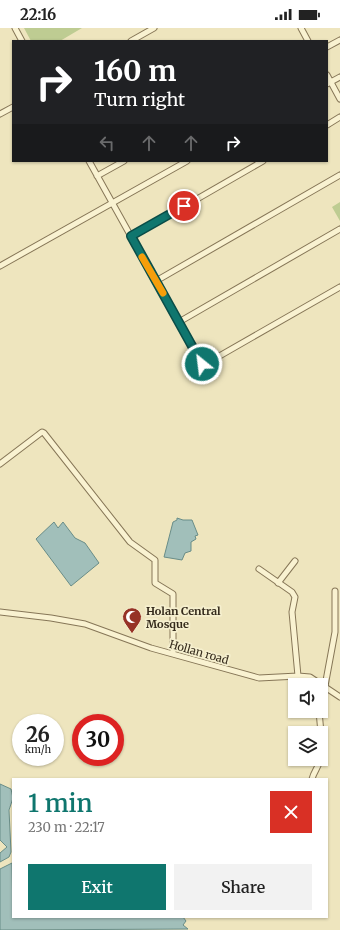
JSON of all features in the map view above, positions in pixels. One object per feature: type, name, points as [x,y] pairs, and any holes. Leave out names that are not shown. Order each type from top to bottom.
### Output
[{"type":"street","points":[[14,28],[21,40]]},
{"type":"street","points":[[133,40],[154,28]]},
{"type":"street","points":[[301,28],[307,40]]},
{"type":"street","points":[[328,46],[340,40]]},
{"type":"street","points":[[340,77],[329,83],[340,100]]},
{"type":"street","points":[[0,114],[12,108]]},
{"type":"street","points":[[328,123],[340,117]]},
{"type":"street","points":[[90,162],[202,364],[340,287]]},
{"type":"street","points":[[97,176],[122,162]]},
{"type":"street","points":[[0,266],[185,162]]},
{"type":"street","points":[[131,236],[261,162]]},
{"type":"street","points":[[156,281],[340,175]]},
{"type":"street","points":[[179,322],[340,229]]},
{"type":"street","points":[[0,464],[42,432],[44,433],[130,542],[155,560],[155,583],[173,594],[173,654]]},
{"type":"street","points":[[278,583],[295,561]]},
{"type":"street","points":[[259,569],[292,592],[295,597],[292,612],[298,676]]},
{"type":"street","points":[[326,678],[335,632],[335,591]]},
{"type":"street","name":"Hollan road","points":[[0,612],[85,624],[151,648],[259,678],[298,676],[304,678]]},
{"type":"street","name":"Hollan road","points":[[328,688],[340,697]]},
{"type":"street","points":[[312,778],[318,766]]},
{"type":"green space","points":[[24,28],[82,28],[62,40],[30,40]]},
{"type":"green space","points":[[340,202],[340,221],[332,207]]},
{"type":"water","points":[[177,518],[192,520],[198,535],[195,536],[196,539],[191,542],[191,551],[185,553],[182,560],[164,557],[173,522],[177,520]]},
{"type":"water","points":[[54,522],[58,528],[63,522],[75,538],[85,543],[99,563],[71,586],[36,539]]},
{"type":"water","points":[[0,784],[11,789],[12,801],[9,810],[11,852],[9,857],[0,862],[0,853],[7,847],[0,840]]},
{"type":"water","points":[[12,863],[12,918],[184,918],[186,921],[183,925],[188,929],[0,930],[0,869]]},
{"type":"slow traffic","points":[[142,257],[163,293]]},
{"type":"place","name":"Holan Central Mosque","points":[[132,634]]},
{"type":"route","points":[[184,206],[131,236],[202,364]]}]
